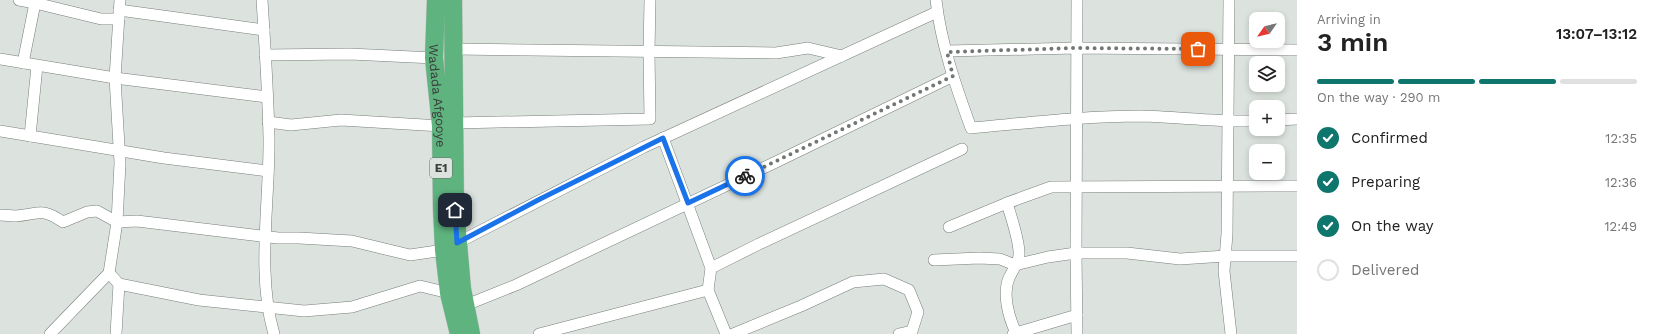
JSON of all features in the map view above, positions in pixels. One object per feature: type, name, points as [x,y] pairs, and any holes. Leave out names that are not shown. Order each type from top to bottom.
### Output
[{"type":"highway","name":"Wadada Afgooye","points":[[436,0],[434,58],[448,124]]},
{"type":"highway","name":"Wadada Afgooye","points":[[453,0],[454,49],[442,208],[466,305],[471,334]]},
{"type":"highway","name":"Wadada Afgooye","points":[[451,246],[449,293],[459,334]]},
{"type":"street","points":[[21,0],[101,19],[119,10],[264,30]]},
{"type":"street","points":[[262,0],[268,122],[265,266],[272,333]]},
{"type":"street","points":[[268,122],[291,125],[341,120],[448,124],[650,119],[650,0]]},
{"type":"street","points":[[936,0],[937,12],[953,76],[971,128],[1076,118],[1141,116],[1227,122],[1249,121]]},
{"type":"street","points":[[1076,334],[1077,0]]},
{"type":"street","points":[[1229,0],[1227,234],[1224,271],[1231,334]]},
{"type":"street","points":[[23,64],[35,3]]},
{"type":"street","points":[[50,334],[109,273],[117,222],[119,150],[115,78],[119,10]]},
{"type":"street","points":[[0,215],[16,216],[39,212],[50,214],[62,222],[86,212],[97,211],[117,222],[137,221],[278,238],[352,241],[410,255],[451,246],[540,199],[663,138],[937,12]]},
{"type":"street","points":[[454,49],[776,53],[808,48],[842,56]]},
{"type":"street","points":[[947,52],[1076,48],[1297,50]]},
{"type":"street","points":[[265,55],[350,54],[434,58]]},
{"type":"street","points":[[0,59],[115,78],[267,97]]},
{"type":"street","points":[[30,136],[37,66]]},
{"type":"street","points":[[466,305],[516,285],[953,76]]},
{"type":"street","points":[[1285,120],[1297,119]]},
{"type":"street","points":[[0,131],[119,150],[268,171]]},
{"type":"street","points":[[663,138],[711,268],[708,290],[726,334]]},
{"type":"street","points":[[711,268],[962,149]]},
{"type":"street","points":[[949,227],[1051,187],[1297,186]]},
{"type":"street","points":[[1007,204],[1018,246],[1019,256],[1008,280],[1007,300],[1009,319],[1014,333],[1077,314]]},
{"type":"street","points":[[934,260],[979,258],[1000,259],[1015,265],[1048,257],[1076,253],[1127,253],[1180,259],[1226,256],[1297,256]]},
{"type":"street","points":[[109,273],[119,284],[199,300],[304,311],[352,307],[420,286],[449,293]]},
{"type":"street","points":[[732,334],[801,306],[853,282],[884,279],[909,290],[918,312],[912,331],[899,334]]},
{"type":"street","points":[[116,334],[119,284]]},
{"type":"street","points":[[539,334],[708,290]]},
{"type":"way so far","points":[[745,176],[953,76],[947,52],[1076,48],[1198,49]]},
{"type":"route","points":[[455,210],[457,243],[540,199],[663,138],[688,203],[745,176]]}]
